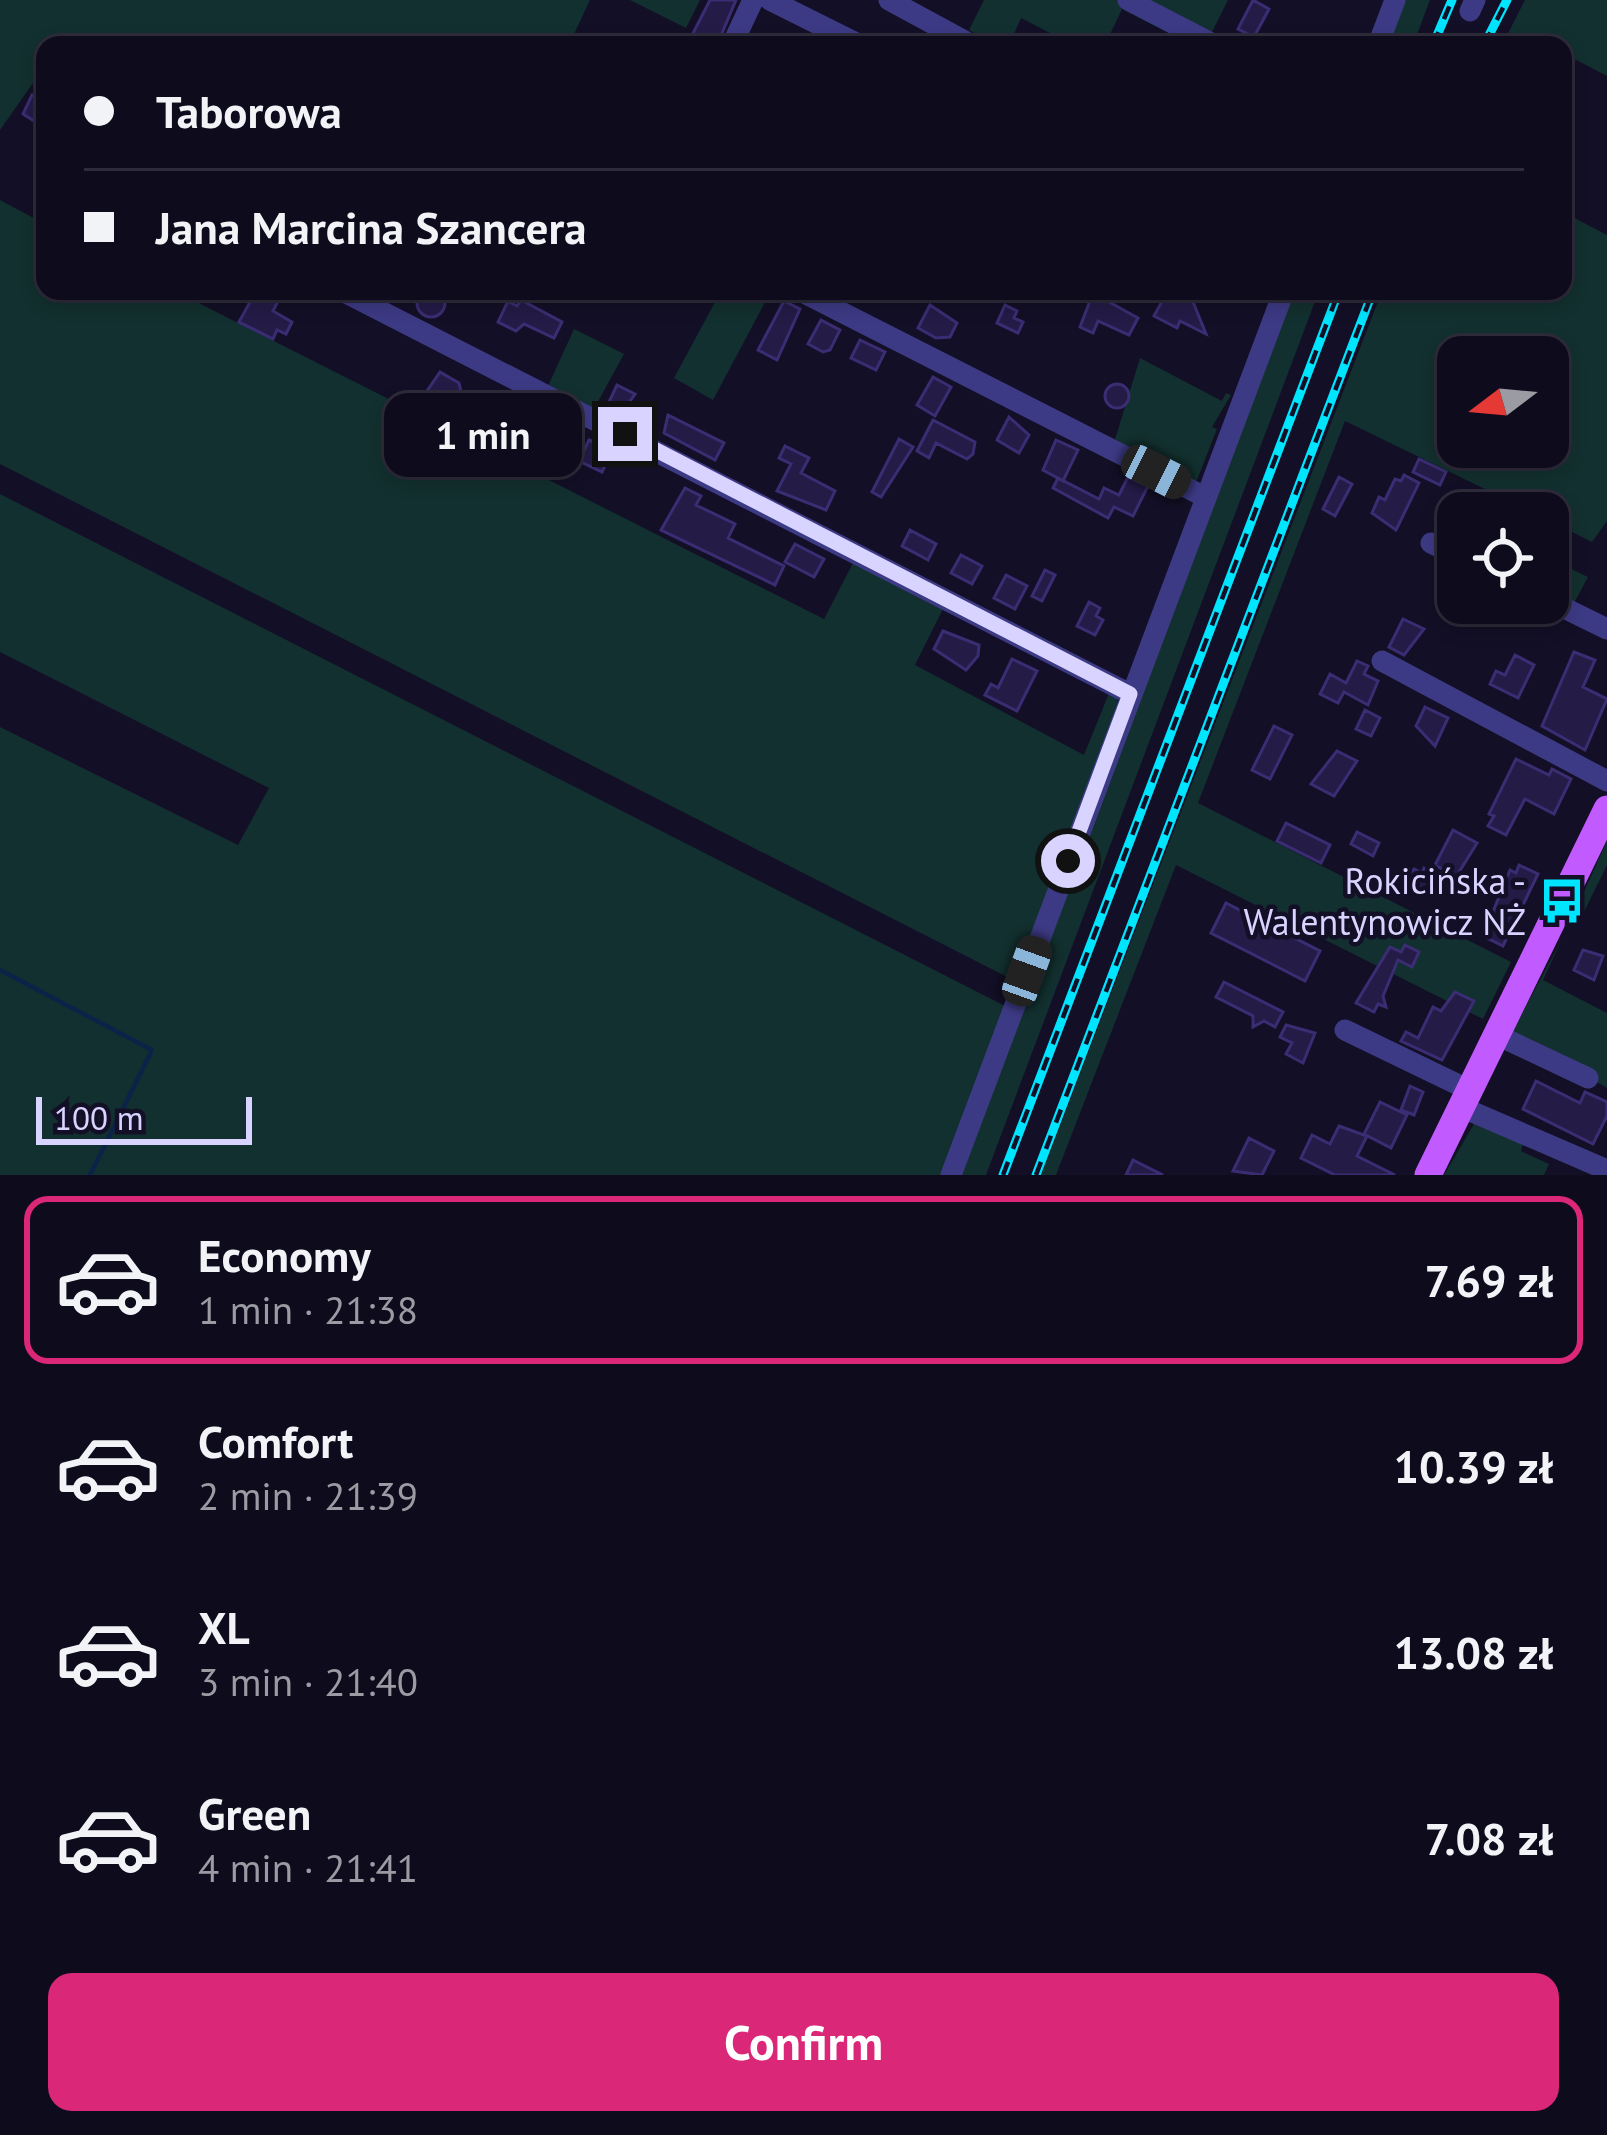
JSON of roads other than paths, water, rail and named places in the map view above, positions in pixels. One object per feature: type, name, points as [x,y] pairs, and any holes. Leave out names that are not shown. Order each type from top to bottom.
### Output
[{"type":"main road","points":[[1428,1175],[1607,809]]},
{"type":"street","points":[[736,36],[753,0]]},
{"type":"street","points":[[770,0],[842,36]]},
{"type":"street","points":[[889,0],[955,36]]},
{"type":"street","points":[[1128,0],[1198,36]]},
{"type":"street","points":[[1382,36],[1396,0]]},
{"type":"street","points":[[360,300],[1130,694]]},
{"type":"street","points":[[818,300],[1203,496]]},
{"type":"street","points":[[951,1175],[1280,300]]},
{"type":"street","points":[[1431,543],[1437,546]]},
{"type":"street","points":[[1569,610],[1607,628]]},
{"type":"street","points":[[1382,662],[1607,781]]},
{"type":"street","points":[[1480,703],[1494,722]]},
{"type":"street","points":[[1345,1030],[1607,1170]]},
{"type":"street","points":[[1497,1034],[1588,1078]]},
{"type":"waterway","points":[[0,970],[152,1050],[90,1175]]},
{"type":"railway","points":[[1437,36],[1452,0]]},
{"type":"railway","points":[[1489,36],[1507,0]]},
{"type":"railway","points":[[1003,1175],[1336,300]]},
{"type":"railway","points":[[1036,1175],[1370,300]]},
{"type":"place","name":"Rokicińska - Walentynowicz NŻ","points":[[1562,901]]}]
